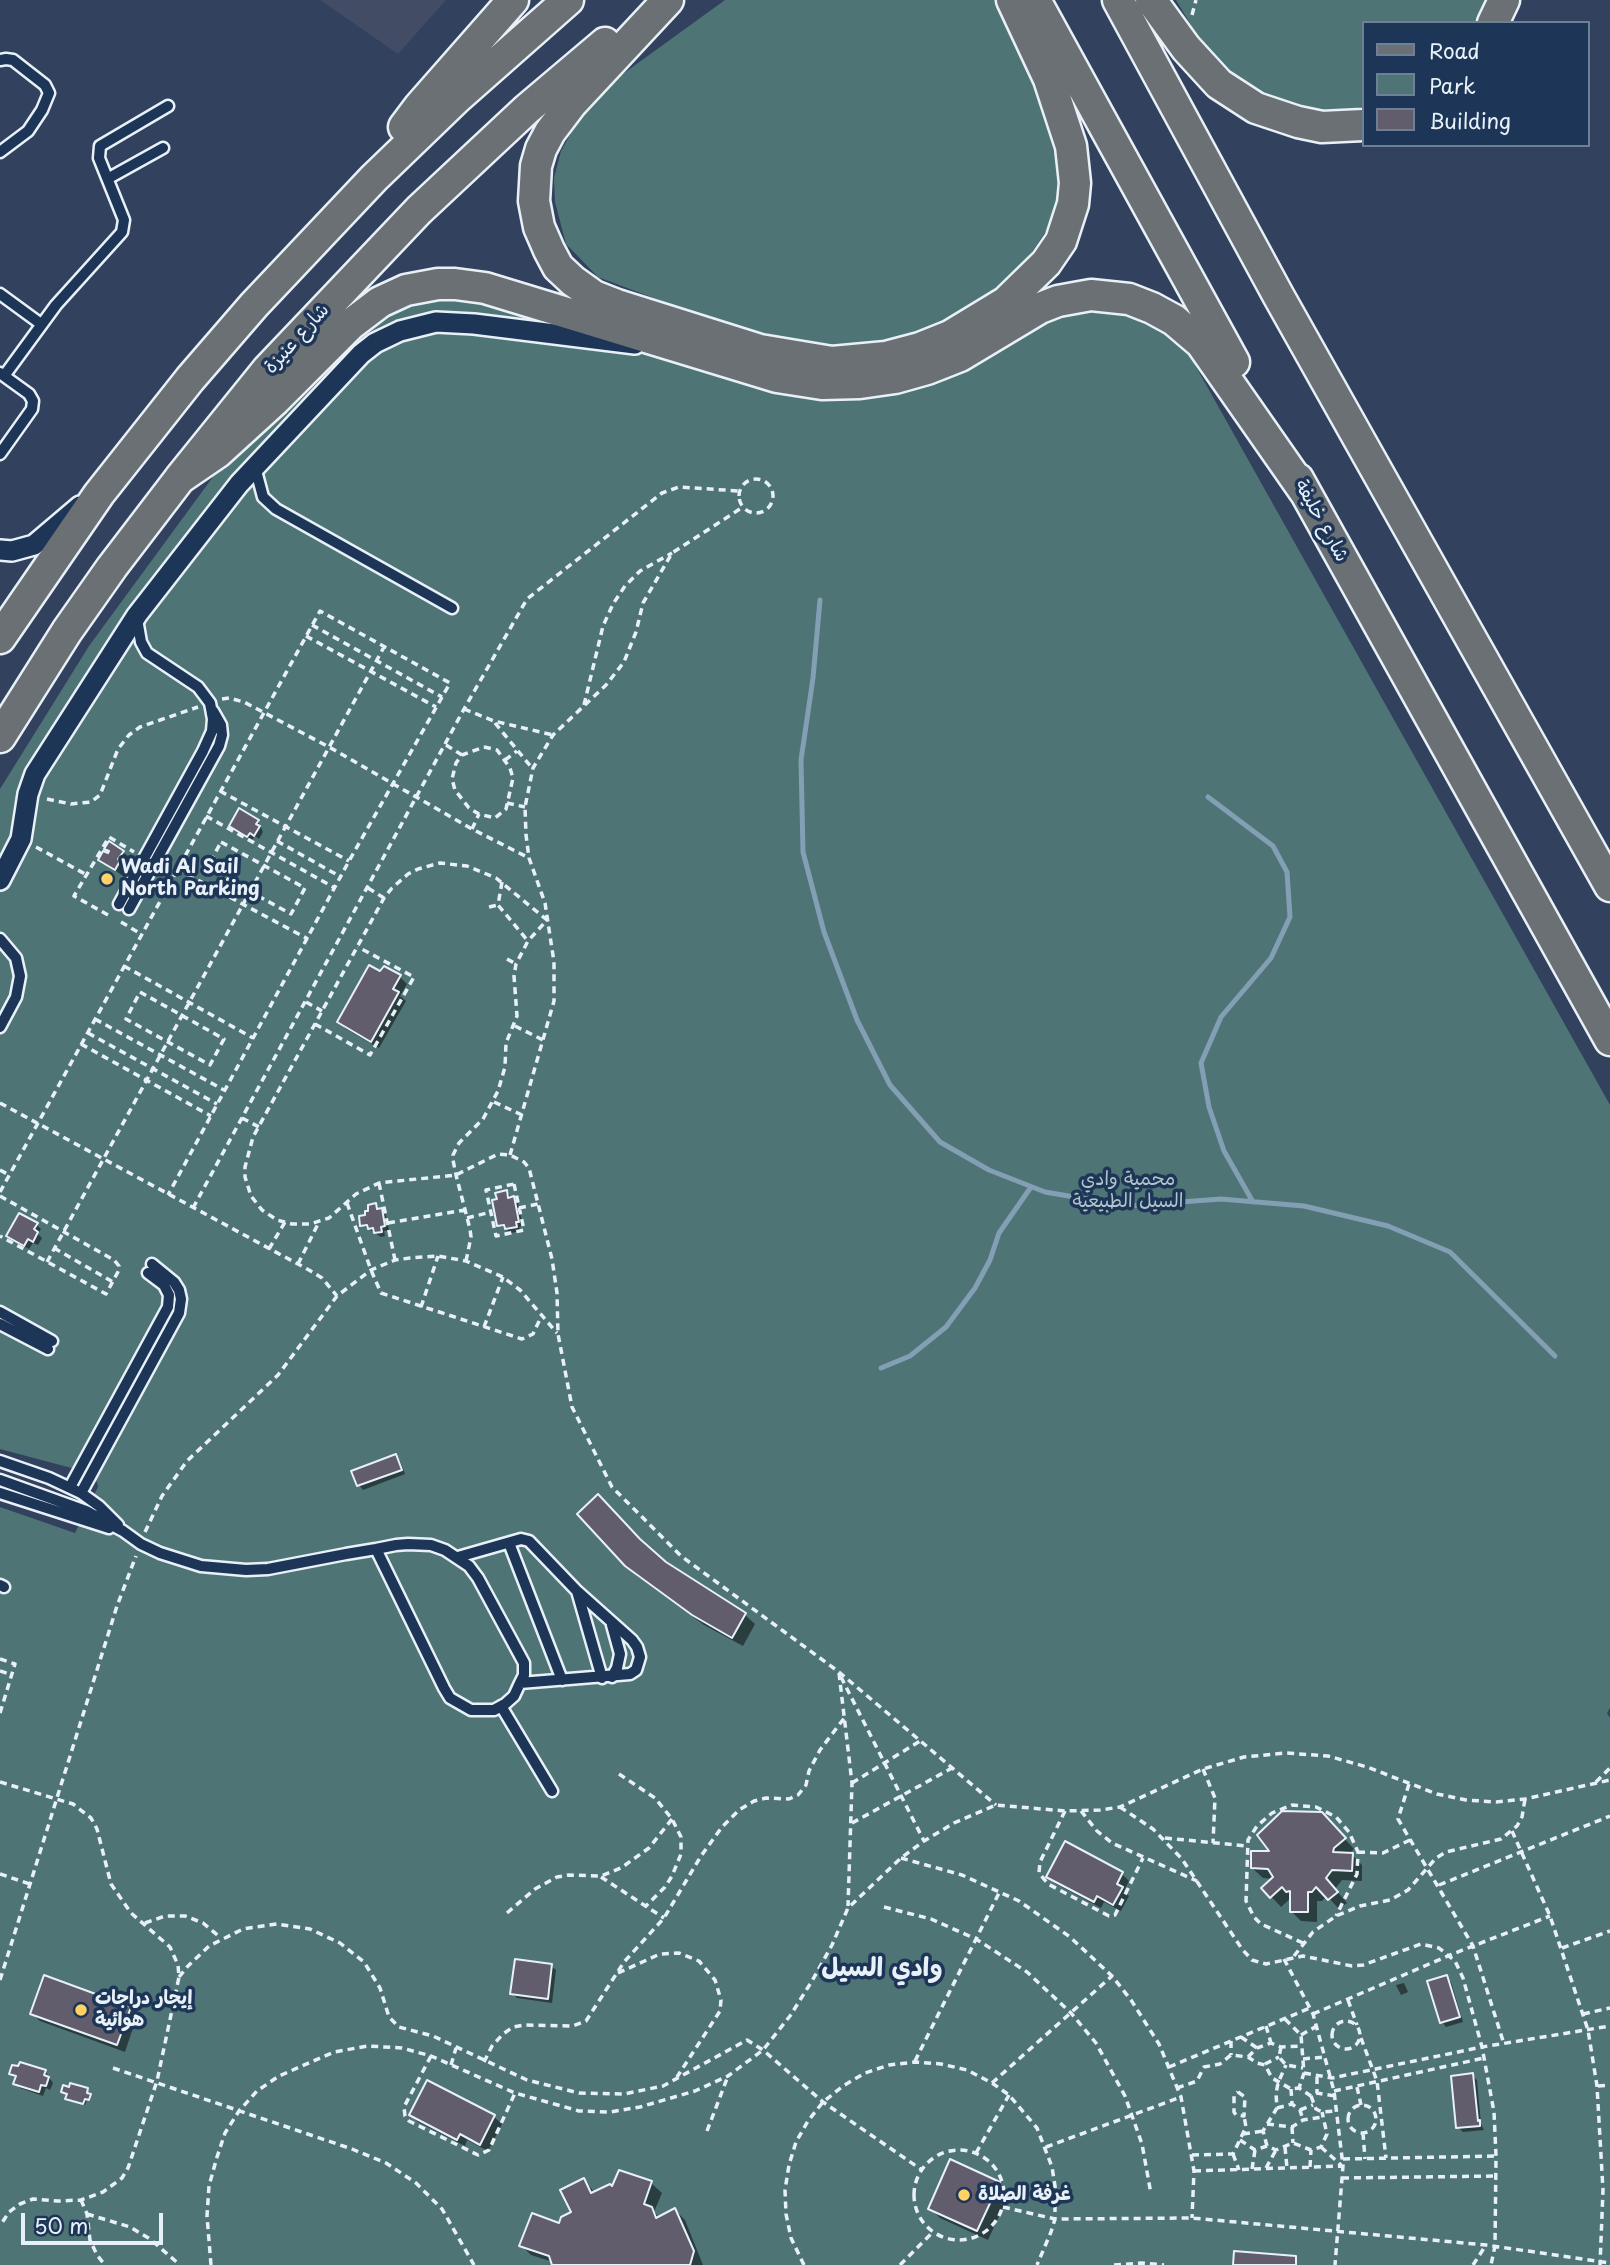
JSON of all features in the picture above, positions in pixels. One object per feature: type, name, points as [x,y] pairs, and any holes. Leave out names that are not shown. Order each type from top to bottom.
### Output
[{"type":"main road","points":[[374,178],[385,156],[419,107],[513,0]]},
{"type":"main road","points":[[0,638],[99,494],[190,379],[254,304],[374,178],[457,98],[568,0]]},
{"type":"main road","name":"شارع عنيزة","points":[[0,737],[67,631],[180,478],[268,369],[419,210],[527,109],[660,0]]},
{"type":"main road","points":[[668,0],[572,103],[541,149],[536,166],[534,201],[539,227],[549,250],[558,267],[594,296],[760,350],[832,362],[886,357],[950,336],[1006,302],[1046,263],[1060,240],[1073,204],[1071,146],[1049,79],[1012,0]]},
{"type":"main road","name":"شارع خليفة","points":[[1035,0],[1610,1040]]},
{"type":"main road","points":[[1118,0],[1278,295],[1610,886]]},
{"type":"main road","points":[[1151,0],[1186,48],[1210,75],[1247,103],[1298,122],[1341,128],[1362,125]]},
{"type":"main road","points":[[1494,21],[1504,0]]},
{"type":"main road","points":[[180,478],[218,452],[351,324],[380,302],[407,289],[438,284],[469,285],[777,377],[822,384],[860,383],[917,372],[960,356],[1058,300],[1091,295],[1129,299],[1174,320],[1200,343],[1307,495]]},
{"type":"street","points":[[0,880],[21,839],[28,794],[35,774],[137,615],[255,466],[361,354],[387,336],[413,326],[449,322],[589,340],[681,348]]},
{"type":"street","points":[[0,550],[12,551],[34,545],[83,503],[99,494]]},
{"type":"lane","points":[[0,60],[6,58],[13,61],[45,85],[49,93],[28,131],[0,152]]},
{"type":"lane","points":[[0,454],[33,405],[29,394],[2,375],[41,324],[122,232],[124,220],[99,158],[100,146],[168,106]]},
{"type":"lane","points":[[109,178],[163,148]]},
{"type":"lane","points":[[0,294],[41,324]]},
{"type":"lane","points":[[255,466],[263,497],[276,509],[452,608]]},
{"type":"lane","points":[[129,909],[219,746],[222,735],[221,725],[198,687],[147,653],[141,642],[137,615]]},
{"type":"lane","points":[[119,904],[208,741],[212,731],[211,706]]},
{"type":"lane","points":[[0,939],[16,958],[20,976],[16,997],[0,1027]]},
{"type":"lane","points":[[70,1487],[168,1307],[169,1295],[150,1269],[174,1282],[179,1290],[181,1307],[81,1493]]},
{"type":"lane","points":[[0,1312],[50,1345],[0,1324]]},
{"type":"lane","points":[[0,1461],[81,1493],[106,1512],[123,1531]]},
{"type":"lane","points":[[0,1480],[86,1511],[141,1544],[201,1566],[246,1570],[290,1566],[376,1549],[419,1543],[445,1550],[458,1557],[478,1578],[524,1663],[524,1675],[514,1696],[501,1706],[482,1711],[471,1710],[450,1698],[376,1549]]},
{"type":"lane","points":[[0,1493],[123,1531]]},
{"type":"lane","points":[[458,1557],[521,1539],[529,1541],[576,1590],[632,1640],[640,1657],[636,1670],[630,1674],[607,1678],[520,1683]]},
{"type":"lane","points":[[509,1543],[562,1680]]},
{"type":"lane","points":[[576,1590],[607,1678]]},
{"type":"lane","points":[[607,1678],[620,1654],[612,1623]]},
{"type":"lane","points":[[501,1706],[552,1791]]},
{"type":"path","points":[[753,479],[766,483],[775,494],[773,504],[762,513],[754,513],[743,507],[739,491],[746,481],[753,479]]},
{"type":"path","points":[[193,1208],[464,709],[527,599],[662,493],[679,487],[739,491]]},
{"type":"path","points":[[583,707],[603,626],[625,586],[640,571],[743,507]]},
{"type":"path","points":[[510,1154],[554,992],[554,962],[545,903],[529,858],[526,835],[525,807],[533,768],[552,735],[606,685],[624,662],[636,632],[643,603],[672,553]]},
{"type":"path","points":[[0,1236],[106,1294],[113,1282],[119,1270],[117,1262],[0,1194],[320,611],[450,683],[349,862],[168,1195]]},
{"type":"path","points":[[312,625],[442,697]]},
{"type":"path","points":[[306,636],[437,708]]},
{"type":"path","points":[[47,1262],[384,647]]},
{"type":"path","points":[[28,794],[71,804],[92,802],[103,790],[118,749],[129,735],[140,727],[229,698],[237,699],[529,858]]},
{"type":"path","points":[[464,709],[494,721],[552,735]]},
{"type":"path","points":[[494,721],[533,768]]},
{"type":"path","points":[[446,745],[462,755]]},
{"type":"path","points":[[489,747],[497,750],[505,760],[513,778],[506,809],[499,816],[490,817],[479,814],[464,804],[453,785],[453,774],[462,755],[489,747]]},
{"type":"path","points":[[505,760],[518,750]]},
{"type":"path","points":[[220,791],[349,862]]},
{"type":"path","points":[[507,803],[525,807]]},
{"type":"path","points":[[472,829],[479,814]]},
{"type":"path","points":[[206,816],[335,888]]},
{"type":"path","points":[[136,853],[109,837],[74,896],[142,934]]},
{"type":"path","points":[[21,839],[87,875]]},
{"type":"path","points":[[277,841],[341,877]]},
{"type":"path","points":[[221,842],[305,888],[291,914],[250,891],[207,868],[221,842]]},
{"type":"path","points":[[547,920],[502,882],[467,866],[440,863],[418,869],[392,888],[384,898],[259,1127],[246,1157],[247,1187],[262,1210],[285,1222],[301,1225],[329,1218],[356,1194],[379,1183],[456,1174],[479,1165],[492,1156],[510,1154],[518,1158],[529,1168],[554,1270],[558,1334],[572,1407],[612,1487],[681,1556],[839,1672],[996,1805]]},
{"type":"path","points":[[177,869],[308,939]]},
{"type":"path","points":[[502,882],[498,905],[528,941]]},
{"type":"path","points":[[368,888],[384,898]]},
{"type":"path","points":[[489,907],[498,905]]},
{"type":"path","points":[[466,1261],[471,1245],[453,1160],[454,1150],[483,1119],[494,1102],[505,1067],[507,1038],[517,1016],[514,976],[516,964],[528,941],[547,920]]},
{"type":"path","points":[[315,1024],[370,1055],[414,977],[358,947]]},
{"type":"path","points":[[507,959],[516,964]]},
{"type":"path","points":[[124,966],[253,1038]]},
{"type":"path","points":[[140,992],[224,1039],[210,1065],[167,1042],[125,1019],[140,992]]},
{"type":"path","points":[[306,1002],[322,1011]]},
{"type":"path","points":[[95,1019],[224,1090]]},
{"type":"path","points":[[514,1026],[543,1040]]},
{"type":"path","points":[[88,1033],[217,1104]]},
{"type":"path","points":[[81,1044],[211,1116]]},
{"type":"path","points":[[494,1102],[522,1115]]},
{"type":"path","points":[[0,1103],[322,1278],[337,1296]]},
{"type":"path","points":[[242,1118],[259,1127]]},
{"type":"path","points":[[0,1170],[9,1175]]},
{"type":"path","points":[[379,1183],[396,1260]]},
{"type":"path","points":[[514,1184],[524,1230],[496,1236],[491,1212],[486,1191],[514,1184]]},
{"type":"path","points":[[347,1203],[381,1293],[522,1339],[533,1334],[542,1315]]},
{"type":"path","points":[[519,1208],[538,1204]]},
{"type":"path","points":[[388,1223],[465,1210]]},
{"type":"path","points":[[467,1218],[491,1212]]},
{"type":"path","points":[[269,1249],[285,1222]]},
{"type":"path","points":[[298,1265],[319,1222]]},
{"type":"path","points":[[54,1248],[113,1282]]},
{"type":"path","points":[[0,1980],[117,1606],[152,1516],[173,1478],[202,1445],[278,1375],[337,1296],[371,1270],[396,1260],[438,1256],[466,1261],[503,1276],[520,1290],[558,1334]]},
{"type":"path","points":[[421,1307],[438,1256]]},
{"type":"path","points":[[484,1327],[503,1276]]},
{"type":"path","points":[[0,1659],[15,1664],[0,1713]]},
{"type":"path","points":[[0,1671],[12,1675]]},
{"type":"path","points":[[211,2265],[207,2216],[209,2186],[225,2133],[239,2111],[257,2091],[278,2076],[334,2052],[368,2046],[402,2048],[431,2056],[514,2093],[579,2111],[610,2112],[640,2107],[695,2091],[728,2076],[763,2050],[790,2016],[812,1981],[848,1908],[852,1783],[839,1672]]},
{"type":"path","points":[[839,1672],[924,1841]]},
{"type":"path","points":[[0,1683],[9,1686]]},
{"type":"path","points":[[484,2062],[492,2046],[513,2027],[573,2026],[586,2021],[633,1951],[664,1918],[712,1840],[739,1810],[754,1801],[766,1798],[789,1799],[798,1795],[806,1785],[813,1763],[845,1717]]},
{"type":"path","points":[[852,1783],[920,1741]]},
{"type":"path","points":[[848,1908],[901,1858],[924,1841],[954,1823],[996,1805],[1065,1811],[1120,1807],[1203,1769],[1244,1757],[1286,1753],[1328,1756],[1367,1767],[1437,1794],[1496,1802],[1525,1799],[1610,1780]]},
{"type":"path","points":[[852,1824],[952,1768]]},
{"type":"path","points":[[1595,1784],[1610,1768]]},
{"type":"path","points":[[1203,1769],[1215,1798],[1213,1843]]},
{"type":"path","points":[[619,1774],[644,1789],[672,1819],[681,1837],[681,1854],[665,1887],[646,1906]]},
{"type":"path","points":[[0,1782],[56,1799],[83,1810],[91,1818],[97,1829],[111,1884],[131,1913],[170,1947],[178,1965],[179,1977],[157,2081],[128,2168],[122,2178],[103,2192],[82,2200],[33,2199],[20,2204],[9,2212],[0,2226]]},
{"type":"path","points":[[1409,1784],[1398,1819],[1473,1946],[1504,2044]]},
{"type":"path","points":[[1293,1956],[1313,1932],[1336,1916],[1360,1906],[1399,1896],[1446,1852],[1502,1839],[1522,1817],[1525,1799]]},
{"type":"path","points":[[1303,1944],[1261,1924],[1246,1901],[1248,1840],[1257,1826],[1272,1813],[1292,1805],[1316,1807],[1336,1817],[1349,1832],[1357,1852],[1357,1874],[1336,1916]]},
{"type":"path","points":[[1120,1807],[1163,1838],[1182,1859],[1246,1955],[1258,1963],[1266,1964],[1293,1956],[1315,1957],[1334,1964],[1352,1966],[1421,1944],[1439,1948],[1450,1955],[1460,1968],[1482,2047],[1494,2112],[1495,2246],[1491,2265]]},
{"type":"path","points":[[1065,1811],[1040,1862],[1039,1873],[1048,1884],[1109,1916],[1115,1915],[1143,1858]]},
{"type":"path","points":[[1081,1811],[1097,1831],[1112,1843],[1197,1881]]},
{"type":"path","points":[[1438,1885],[1610,1816]]},
{"type":"path","points":[[507,1913],[535,1889],[557,1877],[601,1876],[636,1859],[662,1836],[672,1819]]},
{"type":"path","points":[[1512,1831],[1550,1916],[1588,2031],[1597,2086],[1603,2190],[1601,2264]]},
{"type":"path","points":[[1163,1838],[1247,1846]]},
{"type":"path","points":[[1357,1852],[1383,1853],[1410,1840]]},
{"type":"path","points":[[901,1858],[962,1875],[1000,1891],[1045,1918],[1112,1976],[1146,2021],[1181,2097],[1194,2171],[1192,2218]]},
{"type":"path","points":[[0,1874],[30,1884]]},
{"type":"path","points":[[601,1876],[664,1918]]},
{"type":"path","points":[[915,2062],[1000,1891]]},
{"type":"path","points":[[884,1906],[931,1919],[976,1939],[1027,1972],[1071,2013],[1107,2060],[1142,2144],[1151,2194]]},
{"type":"path","points":[[145,1923],[165,1916],[186,1916],[203,1923],[221,1938]]},
{"type":"path","points":[[1314,2014],[1450,1955],[1550,1916]]},
{"type":"path","points":[[179,1977],[198,1955],[221,1938],[243,1929],[277,1924],[294,1925],[326,1936],[353,1952],[373,1974],[392,2022],[399,2027],[433,2036],[527,2080],[553,2088],[594,2095],[643,2091],[675,2080],[747,2040],[763,2050],[823,2102],[922,2170]]},
{"type":"path","points":[[1562,1948],[1610,1931]]},
{"type":"path","points":[[616,1974],[660,1954],[679,1953],[699,1961],[715,1980],[721,2000],[720,2011],[675,2080]]},
{"type":"path","points":[[1284,1959],[1314,2014],[1335,2094],[1343,2159],[1335,2265]]},
{"type":"path","points":[[992,2082],[1112,1976]]},
{"type":"path","points":[[1348,2000],[1377,2081],[1386,2158]]},
{"type":"path","points":[[1169,2067],[1310,2008]]},
{"type":"path","points":[[1583,2014],[1610,2008]]},
{"type":"path","points":[[1285,2019],[1301,2035],[1304,2070],[1299,2088]]},
{"type":"path","points":[[1357,2026],[1352,2022],[1339,2023],[1334,2027],[1332,2039],[1341,2049],[1347,2049],[1358,2044],[1361,2038]]},
{"type":"path","points":[[1266,2026],[1271,2043]]},
{"type":"path","points":[[1301,2035],[1317,2026]]},
{"type":"path","points":[[1279,2057],[1286,2065],[1317,2077],[1332,2078],[1482,2047],[1610,2026]]},
{"type":"path","points":[[1241,2037],[1257,2048]]},
{"type":"path","points":[[1231,2041],[1231,2055]]},
{"type":"path","points":[[1248,2057],[1257,2048],[1271,2043],[1281,2048],[1301,2046]]},
{"type":"path","points":[[451,2065],[456,2048]]},
{"type":"path","points":[[1279,2057],[1281,2048]]},
{"type":"path","points":[[1177,2088],[1197,2081],[1204,2067],[1220,2064],[1231,2055],[1248,2057],[1257,2063],[1265,2064],[1279,2057]]},
{"type":"path","points":[[431,2056],[404,2107],[405,2116],[409,2121],[478,2155],[489,2150],[514,2093]]},
{"type":"path","points":[[1303,2059],[1325,2057]]},
{"type":"path","points":[[1311,2096],[1317,2093],[1335,2094],[1377,2081],[1484,2058]]},
{"type":"path","points":[[804,2265],[791,2238],[786,2214],[785,2190],[796,2142],[823,2102],[843,2086],[865,2073],[890,2065],[915,2062],[942,2064],[967,2070],[992,2082],[1009,2095],[1037,2128],[1046,2147],[1055,2186],[1055,2219],[1037,2265]]},
{"type":"path","points":[[1255,2150],[1267,2146],[1276,2150],[1293,2143],[1311,2150],[1321,2147],[1327,2134],[1322,2115],[1313,2105],[1311,2096],[1299,2088],[1292,2089],[1272,2078],[1265,2064]]},
{"type":"path","points":[[1267,2146],[1263,2131],[1277,2108],[1278,2082],[1286,2065]]},
{"type":"path","points":[[113,2068],[157,2081],[386,2163],[416,2183],[442,2209],[474,2265]]},
{"type":"path","points":[[708,2131],[728,2076]]},
{"type":"path","points":[[1317,2077],[1317,2093]]},
{"type":"path","points":[[1597,2086],[1610,2085]]},
{"type":"path","points":[[1357,2086],[1361,2105]]},
{"type":"path","points":[[1292,2089],[1292,2104]]},
{"type":"path","points":[[1239,2170],[1233,2154],[1247,2124],[1244,2116],[1245,2097],[1238,2092],[1234,2095],[1234,2112],[1244,2116]]},
{"type":"path","points":[[976,2153],[1009,2095]]},
{"type":"path","points":[[1046,2147],[1181,2097]]},
{"type":"path","points":[[1277,2108],[1292,2104]]},
{"type":"path","points":[[1292,2104],[1300,2110],[1304,2120]]},
{"type":"path","points":[[1300,2110],[1313,2105]]},
{"type":"path","points":[[1361,2105],[1371,2108],[1376,2118],[1373,2127],[1363,2133],[1353,2129],[1349,2120],[1351,2110],[1361,2105]]},
{"type":"path","points":[[1267,2124],[1292,2127],[1304,2120],[1337,2111]]},
{"type":"path","points":[[1292,2127],[1293,2143]]},
{"type":"path","points":[[1243,2134],[1263,2131]]},
{"type":"path","points":[[1363,2133],[1365,2159]]},
{"type":"path","points":[[1327,2134],[1340,2134]]},
{"type":"path","points":[[1240,2140],[1255,2150]]},
{"type":"path","points":[[1285,2147],[1287,2168]]},
{"type":"path","points":[[1321,2147],[1343,2166]]},
{"type":"path","points":[[956,2150],[976,2153],[986,2158],[1000,2175],[1003,2207],[992,2226],[974,2238],[953,2240],[933,2232],[919,2217],[914,2198],[917,2179],[928,2162],[946,2152],[956,2150]]},
{"type":"path","points":[[1252,2169],[1255,2150]]},
{"type":"path","points":[[1266,2168],[1276,2150]]},
{"type":"path","points":[[1310,2167],[1311,2150]]},
{"type":"path","points":[[1192,2155],[1233,2154]]},
{"type":"path","points":[[1343,2159],[1496,2156]]},
{"type":"path","points":[[1194,2171],[1343,2166]]},
{"type":"path","points":[[1342,2178],[1496,2176]]},
{"type":"path","points":[[1603,2190],[1610,2190]]},
{"type":"path","points":[[82,2200],[87,2214],[90,2240],[105,2265]]},
{"type":"path","points":[[1003,2207],[1055,2219],[1192,2218],[1486,2245],[1601,2264],[1610,2263]]},
{"type":"path","points":[[87,2214],[130,2227],[150,2239],[180,2265]]},
{"type":"path","points":[[900,2265],[933,2232]]},
{"type":"path","points":[[1473,2265],[1486,2245]]},
{"type":"path","points":[[1114,2265],[1164,2265]]},
{"type":"shaded area","points":[[320,0],[446,0],[398,54]]},
{"type":"green space","points":[[725,0],[1002,0],[1053,128],[1063,172],[1055,217],[1018,274],[993,298],[929,332],[857,348],[813,346],[704,317],[598,277],[566,244],[555,202],[554,178],[561,151],[580,117],[609,84]]},
{"type":"green space","points":[[1176,0],[1490,0],[1480,21],[1362,21],[1362,106],[1353,110],[1308,110],[1260,96],[1213,62]]},
{"type":"green space","name":"محمية وادي السيل الطبيعية","points":[[447,290],[748,377],[1021,326],[1119,300],[1181,340],[1610,1105],[1610,1708],[1607,1713],[1610,1718],[1610,2265],[0,2265],[0,1507],[75,1533],[98,1487],[97,1482],[79,1470],[0,1449],[0,789],[89,646],[218,470],[365,318]]},
{"type":"building","points":[[239,808],[259,820],[256,824],[260,826],[254,836],[250,833],[247,837],[229,826]]},
{"type":"building","points":[[109,841],[124,851],[115,870],[98,860],[103,851],[108,853],[109,851],[104,849]]},
{"type":"building","points":[[369,965],[380,971],[384,966],[401,975],[393,989],[399,992],[371,1042],[337,1022]]},
{"type":"building","points":[[507,1190],[508,1198],[514,1196],[519,1222],[516,1222],[517,1227],[505,1229],[504,1225],[497,1226],[492,1200],[497,1199],[495,1193]]},
{"type":"building","points":[[376,1203],[377,1209],[382,1208],[385,1226],[381,1227],[382,1232],[374,1233],[373,1228],[368,1229],[367,1225],[360,1226],[359,1216],[365,1215],[368,1205]]},
{"type":"building","points":[[19,1213],[38,1223],[34,1229],[38,1232],[33,1242],[28,1239],[24,1246],[6,1236]]},
{"type":"building","points":[[396,1454],[402,1470],[357,1486],[351,1471]]},
{"type":"building","points":[[598,1494],[640,1539],[666,1562],[746,1613],[732,1638],[692,1615],[625,1566],[577,1514]]},
{"type":"building","points":[[1282,1811],[1322,1812],[1346,1838],[1333,1852],[1353,1853],[1352,1871],[1332,1870],[1326,1878],[1338,1892],[1328,1900],[1316,1887],[1312,1892],[1308,1892],[1308,1912],[1290,1912],[1290,1891],[1286,1892],[1282,1887],[1270,1898],[1261,1888],[1273,1877],[1268,1869],[1251,1868],[1251,1851],[1269,1851],[1257,1835]]},
{"type":"building","points":[[1065,1841],[1123,1872],[1117,1884],[1123,1887],[1113,1905],[1097,1896],[1094,1902],[1046,1877]]},
{"type":"building","points":[[515,1959],[552,1964],[548,1999],[510,1994]]},
{"type":"building","name":"إيجار دراجات هوائية","points":[[44,1975],[131,2007],[117,2045],[30,2014]]},
{"type":"building","points":[[1447,1975],[1460,2017],[1440,2023],[1427,1981]]},
{"type":"building","points":[[20,2062],[46,2070],[44,2075],[49,2077],[46,2086],[41,2085],[39,2092],[13,2084],[16,2076],[9,2074],[12,2065],[18,2066]]},
{"type":"building","points":[[1473,2073],[1480,2126],[1456,2128],[1451,2076]]},
{"type":"building","points":[[427,2080],[495,2115],[480,2145],[460,2134],[457,2140],[409,2115]]},
{"type":"building","points":[[70,2083],[88,2088],[87,2093],[91,2094],[89,2100],[85,2099],[83,2104],[65,2099],[67,2094],[61,2092],[63,2085],[69,2087]]},
{"type":"building","name":"غرفة الصلاة","points":[[950,2159],[1000,2182],[977,2231],[928,2209]]},
{"type":"building","points":[[619,2170],[652,2181],[644,2204],[652,2207],[656,2218],[675,2208],[694,2251],[690,2265],[552,2265],[549,2256],[519,2246],[532,2213],[559,2223],[561,2217],[571,2212],[560,2190],[584,2178],[591,2193],[610,2184],[612,2186]]},
{"type":"building","points":[[1234,2251],[1296,2256],[1296,2265],[1233,2265]]},
{"type":"waterway","points":[[820,600],[813,678],[801,760],[803,852],[824,932],[857,1020],[890,1085],[940,1142],[989,1170],[1045,1192],[1127,1206],[1221,1199],[1304,1206],[1388,1226],[1450,1252],[1555,1356]]},
{"type":"waterway","points":[[1208,797],[1273,846],[1287,872],[1290,917],[1271,958],[1221,1017],[1201,1063],[1209,1107],[1224,1151],[1253,1202]]},
{"type":"waterway","points":[[881,1368],[910,1356],[946,1327],[975,1288],[990,1260],[999,1233],[1031,1187]]},
{"type":"place","name":"Wadi Al Sail North Parking","points":[[107,879]]},
{"type":"place","name":"إيجار دراجات هوائية","points":[[81,2010]]},
{"type":"place","name":"غرفة الصلاة","points":[[964,2195]]},
{"type":"district","name":"وادي السيل","points":[[882,1969]]}]
